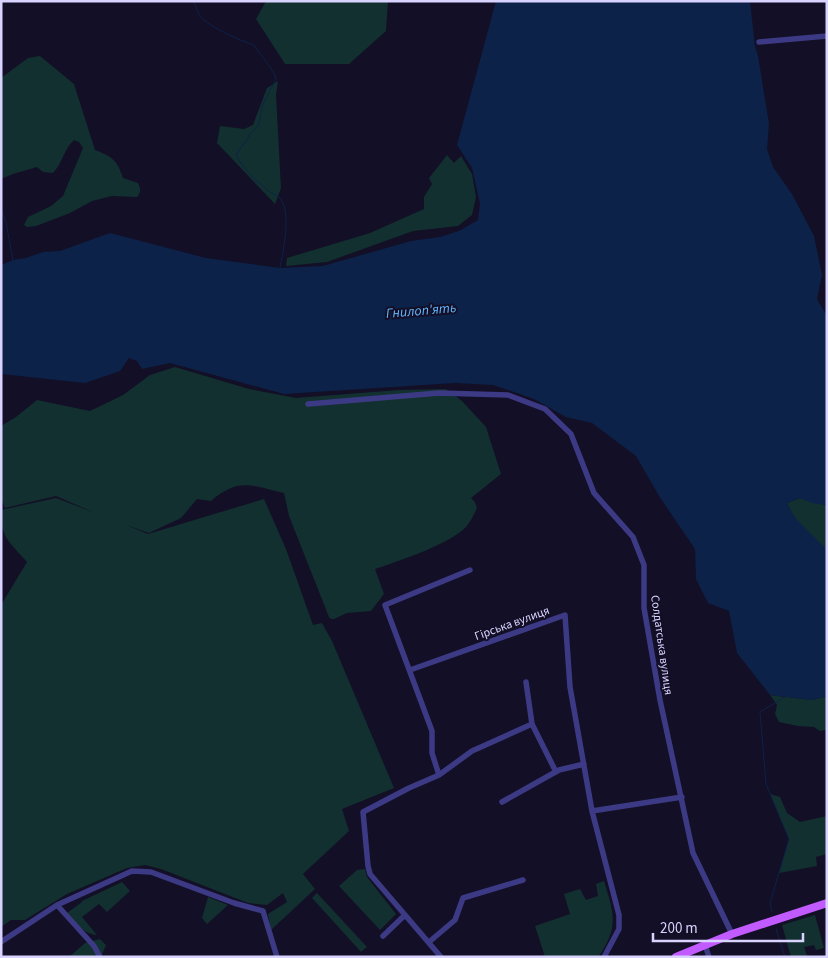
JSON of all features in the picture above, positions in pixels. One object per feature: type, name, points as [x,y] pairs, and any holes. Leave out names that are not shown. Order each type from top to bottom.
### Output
[{"type":"main road","points":[[676,957],[732,934],[827,903]]},
{"type":"street","points":[[760,42],[827,36]]},
{"type":"street","name":"Солдатська вулиця","points":[[308,404],[439,393],[508,395],[545,409],[571,434],[594,493],[633,537],[644,565],[644,608],[660,700],[693,853],[732,934]]},
{"type":"street","points":[[439,775],[432,752],[432,731],[385,605],[470,570]]},
{"type":"street","name":"Гірська вулиця","points":[[410,670],[565,615],[570,688],[592,811],[619,915],[619,929],[604,957]]},
{"type":"street","points":[[526,682],[532,724],[556,772]]},
{"type":"street","points":[[442,957],[370,874],[363,812],[439,775],[472,751],[532,724]]},
{"type":"street","points":[[502,802],[556,772],[584,764]]},
{"type":"street","points":[[592,811],[682,798]]},
{"type":"street","points":[[2,940],[57,905],[132,872],[150,872],[263,912],[277,957]]},
{"type":"street","points":[[429,942],[455,920],[463,898],[522,880]]},
{"type":"street","points":[[57,905],[94,946],[100,957]]},
{"type":"street","points":[[383,936],[405,915]]},
{"type":"street","points":[[706,945],[709,957]]},
{"type":"green space","points":[[266,1],[388,1],[386,31],[349,64],[285,64],[256,19]]},
{"type":"green space","points":[[40,56],[74,84],[95,150],[114,160],[123,178],[138,183],[140,192],[137,197],[112,196],[92,201],[70,213],[36,226],[27,227],[24,225],[28,217],[51,206],[63,196],[83,148],[79,142],[74,140],[67,148],[53,173],[43,172],[37,167],[1,179],[1,78],[28,58]]},
{"type":"green space","points":[[278,81],[276,95],[281,188],[275,204],[217,143],[220,126],[244,129],[253,125],[267,88]]},
{"type":"green space","points":[[447,155],[454,163],[461,156],[472,174],[476,197],[472,215],[458,226],[413,231],[327,262],[286,266],[287,258],[370,233],[424,209],[424,197],[432,184],[429,178]]},
{"type":"green space","points":[[175,367],[249,389],[296,398],[399,390],[446,389],[462,401],[486,427],[501,474],[471,498],[477,508],[465,528],[447,540],[422,552],[375,569],[384,594],[371,611],[347,613],[334,619],[329,617],[289,516],[284,493],[254,486],[238,486],[221,493],[211,501],[197,499],[181,518],[149,533],[126,525],[148,534],[264,499],[286,549],[313,625],[322,623],[332,641],[394,788],[342,809],[349,831],[303,874],[315,889],[271,930],[268,914],[287,902],[283,893],[267,905],[248,903],[161,869],[145,865],[127,868],[67,894],[25,920],[11,920],[1,927],[1,605],[27,562],[4,534],[1,510],[56,498],[95,513],[56,496],[5,508],[1,499],[1,426],[37,400],[90,411],[123,395],[150,375]]},
{"type":"green space","points":[[800,498],[827,505],[827,550],[804,529],[790,510],[787,503]]},
{"type":"green space","points":[[770,695],[812,700],[827,696],[827,730],[820,731],[814,727],[779,722],[775,714],[777,705]]},
{"type":"green space","points":[[770,794],[780,797],[787,813],[800,822],[827,816],[827,854],[816,857],[817,866],[779,873],[789,839]]},
{"type":"green space","points":[[365,869],[367,877],[396,914],[380,930],[339,886],[357,870]]},
{"type":"green space","points":[[604,881],[613,920],[610,936],[599,956],[545,957],[535,926],[570,914],[564,894],[580,889],[586,900],[598,896],[596,884]]},
{"type":"green space","points":[[122,882],[130,891],[107,912],[99,904],[82,917],[97,935],[84,930],[67,913],[82,901]]},
{"type":"green space","points":[[317,893],[367,947],[361,952],[312,898]]},
{"type":"green space","points":[[208,897],[228,905],[207,924],[202,918]]},
{"type":"green space","points":[[815,915],[824,948],[816,950],[814,945],[804,947],[807,956],[791,957],[782,925]]},
{"type":"green space","points":[[100,939],[106,945],[101,957],[69,957],[85,943]]},
{"type":"water","name":"Гнилоп'ять","points":[[496,1],[750,1],[755,47],[769,124],[767,149],[773,167],[792,194],[814,236],[822,275],[817,299],[827,316],[827,505],[812,503],[800,498],[787,503],[795,518],[827,550],[827,696],[812,700],[770,695],[737,653],[729,611],[708,603],[696,579],[695,549],[659,496],[636,456],[592,423],[566,417],[534,399],[493,385],[455,383],[284,394],[170,363],[142,369],[137,361],[129,358],[120,371],[85,383],[1,374],[1,265],[13,260],[43,252],[60,251],[110,233],[206,258],[280,268],[323,266],[411,241],[440,237],[459,231],[478,220],[480,204],[472,168],[457,145]]},
{"type":"waterway","points":[[193,1],[200,15],[207,23],[254,45],[275,75],[276,79],[263,104],[258,126],[236,155],[251,175],[270,192],[280,198],[284,205],[286,232],[280,268]]},
{"type":"waterway","points":[[1,210],[6,222],[13,260]]},
{"type":"waterway","points":[[772,912],[770,903],[789,839],[766,784],[760,712],[785,697]]},
{"type":"waterway","points":[[776,929],[785,957]]}]
